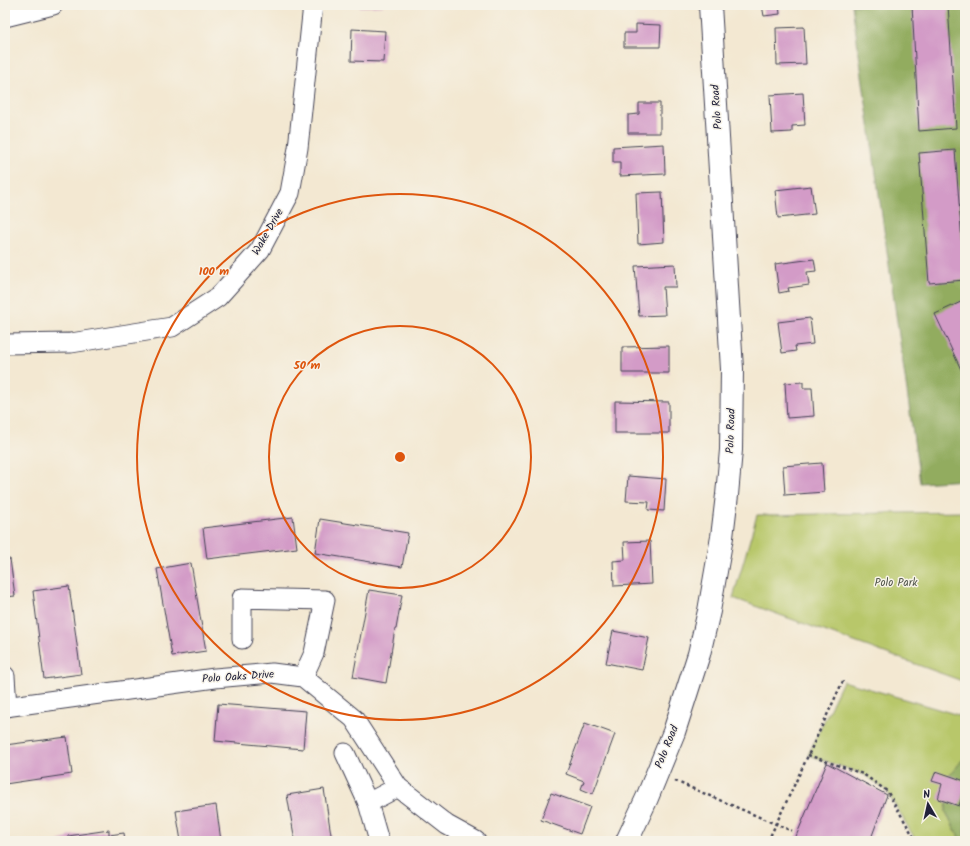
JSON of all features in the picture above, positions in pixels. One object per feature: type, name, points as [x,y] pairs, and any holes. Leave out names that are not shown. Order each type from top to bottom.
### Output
[{"type":"main road","name":"Polo Road","points":[[627,841],[647,798],[674,732],[698,654],[709,611],[722,537],[730,458],[732,369],[710,5]]},
{"type":"street","points":[[5,17],[54,5]]},
{"type":"street","name":"Wake Drive","points":[[5,344],[71,343],[172,327],[218,297],[260,250],[290,193],[298,148],[314,5]]},
{"type":"street","points":[[242,639],[242,598],[324,600],[314,653],[303,677],[354,719],[398,786],[447,825],[476,841]]},
{"type":"street","name":"Polo Oaks Drive","points":[[6,707],[215,678],[272,673],[303,677]]},
{"type":"street","points":[[5,676],[6,707]]},
{"type":"street","points":[[344,753],[368,803],[379,841]]},
{"type":"street","points":[[368,803],[398,786]]},
{"type":"path","points":[[768,841],[842,681]]},
{"type":"path","points":[[808,755],[863,774],[887,791],[915,839]]},
{"type":"path","points":[[657,773],[792,831]]},
{"type":"green space","points":[[852,5],[965,5],[965,480],[920,483]]},
{"type":"green space","name":"Polo Park","points":[[965,512],[965,682],[733,598],[757,515]]},
{"type":"green space","points":[[843,681],[965,717],[965,757],[948,777],[946,812],[961,841],[922,841],[915,839],[887,791],[863,774],[808,755]]},
{"type":"green space","points":[[965,757],[965,841],[961,841],[946,812],[948,777]]},
{"type":"building","points":[[359,5],[383,5],[383,6],[359,7]]},
{"type":"building","points":[[762,5],[779,5],[780,14],[764,16]]},
{"type":"building","points":[[912,5],[948,5],[956,128],[919,131]]},
{"type":"building","points":[[636,24],[661,25],[660,47],[624,47],[624,33],[636,33]]},
{"type":"building","points":[[804,27],[806,64],[777,65],[776,28]]},
{"type":"building","points":[[352,29],[385,31],[383,62],[351,61]]},
{"type":"building","points":[[803,93],[805,125],[792,126],[792,132],[772,133],[770,95]]},
{"type":"building","points":[[639,103],[660,103],[660,133],[628,133],[628,115],[639,114]]},
{"type":"building","points":[[664,144],[665,174],[620,176],[620,162],[613,162],[613,147]]},
{"type":"building","points":[[955,150],[965,280],[929,283],[919,153]]},
{"type":"building","points":[[811,186],[815,214],[778,218],[775,190]]},
{"type":"building","points":[[662,192],[664,242],[638,244],[636,193]]},
{"type":"building","points":[[814,259],[816,271],[807,272],[809,285],[788,288],[789,291],[779,293],[775,264]]},
{"type":"building","points":[[675,264],[676,287],[663,287],[665,315],[639,316],[635,266]]},
{"type":"building","points":[[965,300],[965,378],[935,314]]},
{"type":"building","points":[[810,318],[813,344],[795,346],[796,351],[782,353],[778,322]]},
{"type":"building","points":[[669,346],[669,373],[622,373],[622,347]]},
{"type":"building","points":[[803,382],[803,388],[812,388],[814,416],[787,418],[785,383]]},
{"type":"building","points":[[615,401],[669,402],[669,433],[615,433]]},
{"type":"building","points":[[822,463],[824,492],[785,495],[783,466]]},
{"type":"building","points":[[628,476],[666,479],[664,511],[648,510],[649,502],[626,501]]},
{"type":"building","points":[[293,517],[297,548],[207,559],[203,528]]},
{"type":"building","points":[[320,519],[408,533],[402,567],[315,553]]},
{"type":"building","points":[[650,541],[652,584],[614,586],[613,561],[625,560],[624,542]]},
{"type":"building","points":[[10,559],[15,596],[5,597],[5,560]]},
{"type":"building","points":[[191,563],[206,651],[172,656],[157,569]]},
{"type":"building","points":[[69,586],[81,674],[44,679],[33,591]]},
{"type":"building","points":[[369,590],[402,595],[386,683],[353,677]]},
{"type":"building","points":[[613,631],[649,638],[642,670],[606,663]]},
{"type":"building","points":[[218,704],[306,711],[303,749],[215,741]]},
{"type":"building","points":[[585,723],[615,734],[593,794],[581,789],[584,781],[566,774]]},
{"type":"building","points":[[67,737],[72,774],[5,784],[5,745]]},
{"type":"building","points":[[827,763],[887,795],[870,841],[794,841]]},
{"type":"building","points":[[936,771],[965,781],[965,788],[959,806],[938,799],[942,784],[932,781]]},
{"type":"building","points":[[324,789],[332,841],[295,841],[287,795]]},
{"type":"building","points":[[551,793],[590,807],[580,834],[541,820]]},
{"type":"building","points":[[216,805],[221,841],[181,841],[176,811]]},
{"type":"building","points":[[109,830],[109,835],[124,833],[125,841],[57,841],[68,838],[68,836]]}]
